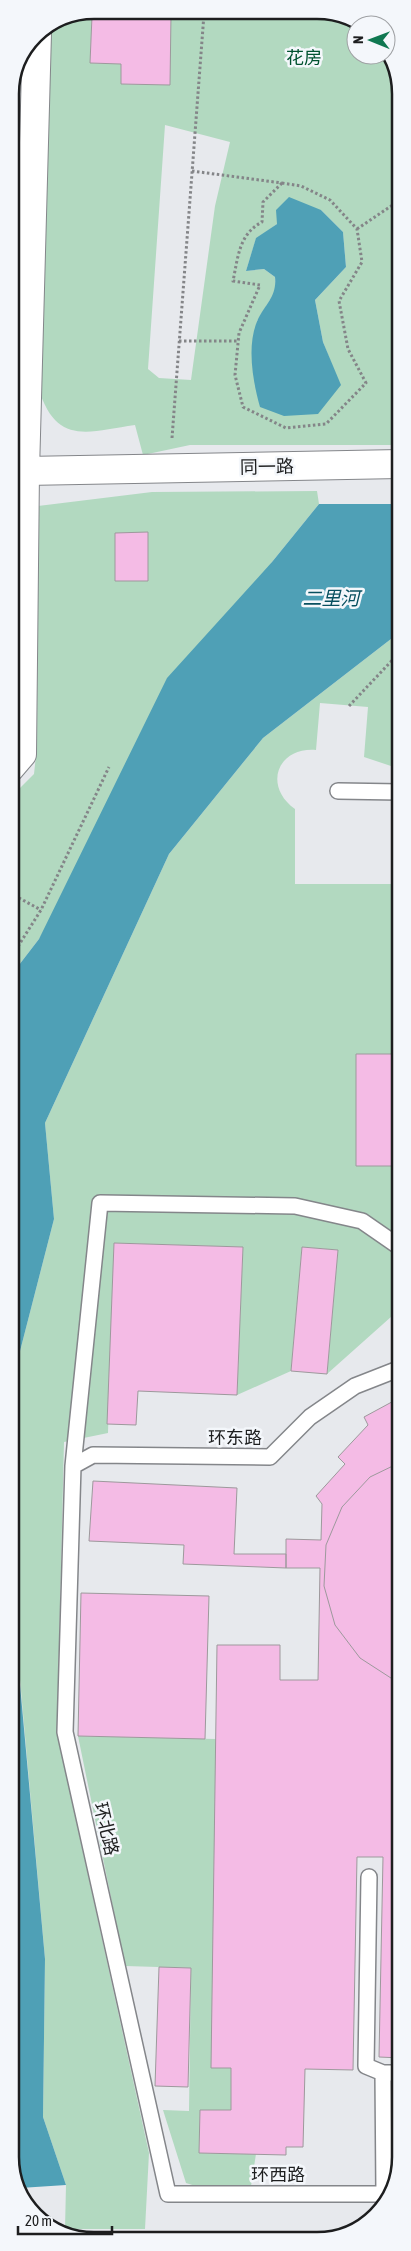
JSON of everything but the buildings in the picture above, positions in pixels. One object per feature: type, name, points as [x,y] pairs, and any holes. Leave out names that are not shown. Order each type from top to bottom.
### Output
[{"type":"street","points":[[19,573],[25,471],[37,46]]},
{"type":"street","name":"同一路","points":[[25,471],[392,464]]},
{"type":"street","points":[[19,631],[22,754],[19,758]]},
{"type":"lane","points":[[338,791],[392,792]]},
{"type":"lane","name":"环北路","points":[[168,2194],[65,1732],[73,1466],[100,1203],[295,1206],[362,1221],[392,1242]]},
{"type":"lane","name":"环东路","points":[[73,1466],[93,1454],[270,1457],[310,1417],[355,1386],[392,1372]]},
{"type":"lane","points":[[369,1877],[366,2066],[383,2073],[392,2073]]},
{"type":"lane","points":[[383,2073],[386,2188]]},
{"type":"lane","name":"环西路","points":[[168,2194],[383,2194]]},
{"type":"path","points":[[170,469],[204,19]]},
{"type":"path","points":[[192,171],[282,183],[301,186],[330,200],[357,229],[362,262],[339,301],[348,349],[366,383],[326,424],[286,428],[243,407],[235,375],[239,333],[260,284],[233,281],[240,249],[250,229],[262,222],[264,202],[282,183]]},
{"type":"path","points":[[357,229],[392,205]]},
{"type":"path","points":[[179,341],[239,341]]},
{"type":"path","points":[[349,706],[392,660]]},
{"type":"path","points":[[19,945],[41,910],[109,767]]},
{"type":"path","points":[[19,898],[41,910]]},
{"type":"green space","name":"花房","points":[[92,19],[90,63],[121,64],[121,84],[167,85],[171,19],[332,20],[346,24],[346,65],[387,65],[392,84],[392,445],[190,445],[143,455],[135,425],[88,432],[75,431],[64,427],[54,419],[45,406],[38,387],[48,35],[65,24]],"holes":[[[165,125],[230,142],[215,206],[191,380],[159,378],[148,369]],[[321,210],[343,232],[346,267],[315,300],[323,342],[340,385],[257,321],[276,290],[275,277],[264,269],[246,271],[256,239],[277,224]]]},
{"type":"green space","points":[[317,491],[319,504],[272,562],[39,939],[19,965],[19,789],[34,774],[37,746],[38,506],[152,492]]},
{"type":"green space","points":[[392,638],[392,766],[364,757],[368,707],[320,703],[316,750],[303,751],[292,755],[284,761],[277,779],[279,790],[285,800],[295,809],[295,884],[392,884],[392,1316],[327,1374],[338,1250],[302,1247],[291,1371],[237,1395],[243,1247],[114,1243],[108,1433],[64,1442],[57,1734],[149,2153],[145,2229],[72,2229],[65,2227],[66,2185],[43,2117],[45,1959],[19,1668],[19,1355],[54,1219],[45,1123],[169,854],[263,738]]},
{"type":"green space","points":[[78,1736],[216,1739],[231,2068],[231,2110],[200,2110],[199,2153],[256,2154],[251,2186],[202,2188],[186,2183],[163,2110],[189,2111],[191,1968],[125,1966]]},
{"type":"water","points":[[289,197],[321,210],[343,232],[346,267],[315,300],[323,342],[341,385],[318,414],[284,416],[260,407],[252,363],[254,329],[273,294],[275,277],[264,269],[246,271],[256,238],[277,224],[276,210]]},
{"type":"water","name":"二里河","points":[[319,504],[392,504],[392,638],[263,738],[169,854],[45,1123],[54,1219],[19,1355],[19,965],[39,939],[167,678],[272,562]]},
{"type":"water","points":[[19,1674],[45,1959],[43,2117],[66,2185],[25,2188],[19,2167]]}]
